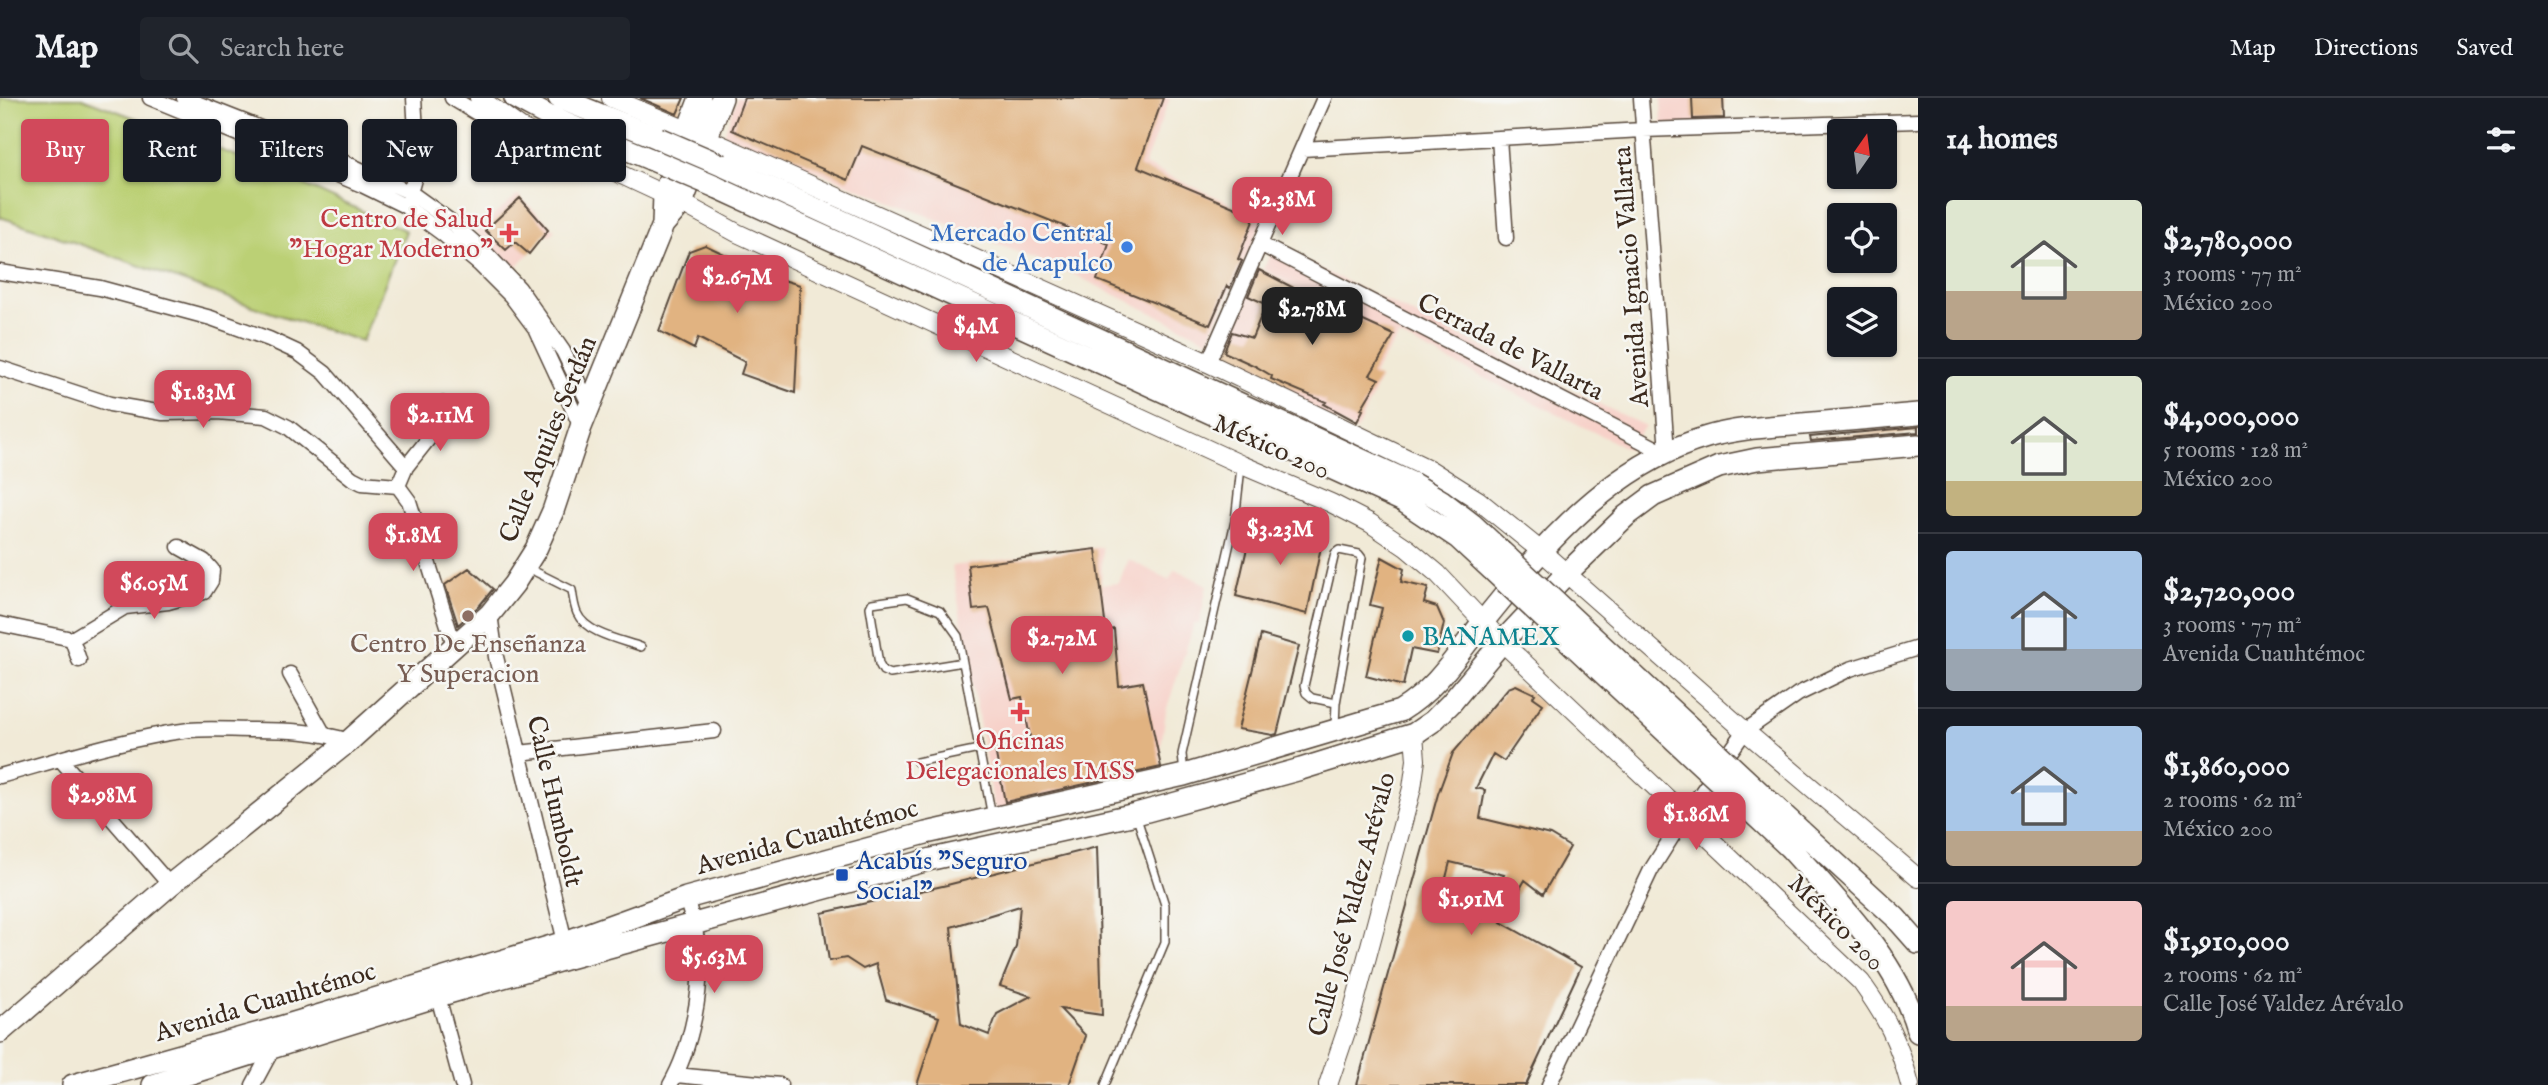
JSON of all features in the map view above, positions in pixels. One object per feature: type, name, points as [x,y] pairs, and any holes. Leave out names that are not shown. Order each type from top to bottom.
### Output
[{"type":"main road","name":"México 200","points":[[516,98],[550,117],[716,187],[1408,492],[1443,502],[1472,524],[1795,840]]},
{"type":"main road","name":"México 200","points":[[559,98],[721,165],[1408,492]]},
{"type":"main road","points":[[698,136],[700,98]]},
{"type":"main road","points":[[698,136],[722,98]]},
{"type":"main road","name":"Calle Aquiles Serdán","points":[[0,1032],[170,885],[349,741],[455,648],[490,614],[514,584],[536,549],[553,511],[581,427],[698,136]]},
{"type":"main road","name":"Avenida Cuauhtémoc","points":[[567,950],[686,898],[926,833],[1184,775],[1400,711],[1420,699],[1435,685],[1482,622],[1541,551],[1602,494],[1633,470],[1666,452],[1708,437],[1748,428],[1918,414]]},
{"type":"main road","name":"Avenida Cuauhtémoc","points":[[73,1085],[272,1038],[567,950],[694,923],[932,859],[1136,814],[1301,769],[1414,734],[1433,721],[1451,703],[1502,642],[1566,574],[1626,516],[1653,496],[1718,467],[1757,459],[1918,445]]},
{"type":"main road","points":[[1795,840],[1895,918],[1918,943]]},
{"type":"main road","points":[[1795,840],[1860,926],[1893,976],[1918,1032]]},
{"type":"main road","name":"Avenida Cuauhtémoc","points":[[153,1085],[272,1038]]},
{"type":"street","points":[[150,98],[320,167],[408,199],[511,296],[535,328],[581,427]]},
{"type":"street","points":[[184,98],[324,153],[450,221],[486,253],[519,288],[563,351],[590,407]]},
{"type":"street","points":[[408,199],[418,164],[414,98]]},
{"type":"street","points":[[452,98],[487,119]]},
{"type":"street","name":"México 200","points":[[479,98],[508,119]]},
{"type":"street","name":"México 200","points":[[611,98],[1208,363],[1429,470],[1478,500],[1541,551],[1745,731],[1918,878]]},
{"type":"street","points":[[1208,363],[1324,98]]},
{"type":"street","name":"Avenida Ignacio Vallarta","points":[[1641,98],[1666,452]]},
{"type":"street","points":[[1303,149],[1643,130],[1918,121]]},
{"type":"street","points":[[1499,138],[1506,238]]},
{"type":"street","name":"México 200","points":[[626,177],[737,233],[1242,465],[1331,503],[1370,523],[1407,548],[1438,574],[1502,642],[1861,982],[1885,1016],[1901,1050],[1910,1085]]},
{"type":"street","name":"Cerrada de Vallarta","points":[[1260,244],[1666,452]]},
{"type":"street","points":[[0,272],[100,288],[211,318],[297,352],[325,373],[406,467]]},
{"type":"street","points":[[0,368],[110,404],[163,413],[218,412],[266,416],[288,427],[352,478],[362,483],[398,486],[409,501],[455,648]]},
{"type":"street","points":[[398,486],[406,467],[433,433],[443,404]]},
{"type":"street","points":[[0,624],[72,639],[125,607],[168,601],[204,592],[211,581],[212,569],[180,547]]},
{"type":"street","name":"Calle Humboldt","points":[[490,614],[496,657],[567,950]]},
{"type":"street","points":[[72,639],[79,660]]},
{"type":"street","points":[[1549,1085],[1651,870],[1745,731],[1798,694],[1829,679],[1850,669],[1918,648]]},
{"type":"street","points":[[290,674],[323,733]]},
{"type":"street","points":[[0,776],[60,759],[192,730],[288,730],[323,733],[349,741]]},
{"type":"street","points":[[519,753],[714,731]]},
{"type":"street","name":"Calle José Valdez Arévalo","points":[[1328,1085],[1351,1017],[1412,788],[1416,760],[1414,734]]},
{"type":"street","points":[[60,759],[170,885]]},
{"type":"street","points":[[686,898],[699,949],[698,983],[686,1051],[673,1080],[780,1085]]},
{"type":"street","points":[[436,989],[462,1085]]},
{"type":"street","points":[[253,1085],[272,1038]]},
{"type":"lane","points":[[1184,775],[1182,754],[1235,521],[1242,465]]},
{"type":"lane","points":[[1335,730],[1336,703],[1362,558],[1359,554],[1339,550],[1335,553],[1304,686],[1306,693],[1312,698],[1336,703]]},
{"type":"lane","points":[[525,567],[572,590],[578,614],[587,624],[641,647]]},
{"type":"lane","points":[[963,662],[890,674],[883,671],[879,664],[870,607],[872,603],[907,598],[940,611],[958,636],[963,662],[992,818]]},
{"type":"lane","points":[[917,762],[979,749]]},
{"type":"lane","points":[[1105,1085],[1165,942],[1164,905],[1136,814]]},
{"type":"shaded area","name":"Mercado Central de Acapulco","points":[[737,98],[1170,98],[1144,165],[1264,218],[1208,340],[1077,276],[724,134]]},
{"type":"shaded area","points":[[1661,98],[1723,98],[1724,123],[1662,126]]},
{"type":"shaded area","name":"Centro de Salud \"Hogar Moderno\"","points":[[518,195],[555,230],[550,236],[544,231],[535,247],[512,272],[475,231]]},
{"type":"shaded area","points":[[1275,247],[1645,426],[1628,449],[1399,336],[1373,374],[1380,379],[1356,431],[1214,361],[1255,267],[1304,290],[1263,269]]},
{"type":"shaded area","points":[[1102,547],[1101,585],[1119,583],[1128,559],[1169,580],[1175,569],[1207,585],[1199,624],[1194,624],[1166,711],[1160,754],[1163,777],[995,813],[952,566]]},
{"type":"green space","points":[[0,98],[82,98],[138,119],[123,119],[123,182],[221,182],[221,150],[235,155],[235,182],[298,182],[406,231],[362,341],[0,217]]},
{"type":"building","points":[[640,98],[684,98],[677,114]]},
{"type":"building","name":"Mercado Central de Acapulco","points":[[744,98],[1163,98],[1138,167],[1255,216],[1238,259],[1242,261],[1230,288],[1227,286],[1210,325],[1097,280],[1109,244],[862,146],[848,180],[732,130]]},
{"type":"building","points":[[1692,98],[1723,98],[1724,118],[1693,119]]},
{"type":"building","name":"Centro de Salud \"Hogar Moderno\"","points":[[520,198],[548,230],[529,254],[515,242],[506,250],[485,230]]},
{"type":"building","points":[[705,245],[773,277],[800,285],[795,393],[741,374],[745,362],[698,338],[694,349],[659,331],[689,251]]},
{"type":"building","points":[[1259,270],[1394,335],[1370,375],[1379,379],[1361,409],[1363,410],[1357,422],[1324,404],[1326,402],[1271,379],[1272,376],[1255,366],[1224,352],[1232,332],[1252,338],[1266,304],[1248,296]]},
{"type":"building","points":[[1918,427],[1918,432],[1811,441],[1810,437]]},
{"type":"building","points":[[1253,522],[1323,537],[1307,614],[1236,596]]},
{"type":"building","points":[[1096,549],[1106,630],[1114,629],[1119,686],[1143,682],[1161,767],[1005,802],[994,744],[1030,737],[1022,697],[1012,699],[989,608],[973,610],[968,565]]},
{"type":"building","name":"BANAMEX","points":[[1382,557],[1404,569],[1401,582],[1428,588],[1424,603],[1437,607],[1444,623],[1437,654],[1411,649],[1403,686],[1366,676],[1382,608],[1370,605]]},
{"type":"building","name":"Centro De Enseñanza Y Superacion","points":[[469,568],[493,589],[458,625],[445,585]]},
{"type":"building","points":[[1261,635],[1299,646],[1277,734],[1273,735],[1238,729]]},
{"type":"building","points":[[1516,685],[1535,694],[1533,697],[1543,704],[1504,761],[1493,754],[1476,788],[1485,790],[1480,818],[1550,835],[1570,847],[1543,894],[1525,880],[1501,922],[1581,967],[1526,1085],[1357,1085],[1438,794],[1453,753],[1508,688]],"holes":[[[1450,862],[1504,875],[1482,914],[1444,901],[1446,891],[1443,890]]]},
{"type":"building","points":[[1097,847],[1102,1015],[1060,1009],[1086,1036],[1069,1085],[917,1085],[939,1017],[886,1000],[876,964],[863,969],[846,958],[829,961],[822,913]],"holes":[[[1020,906],[1016,947],[1000,986],[1031,996],[997,1014],[989,1035],[961,1024],[951,927]]]},
{"type":"place","name":"Centro de Salud \"Hogar Moderno\"","points":[[509,233]]},
{"type":"place","name":"Mercado Central de Acapulco","points":[[1127,247]]},
{"type":"place","name":"Centro De Enseñanza Y Superacion","points":[[468,616]]},
{"type":"place","name":"BANAMEX","points":[[1408,636]]},
{"type":"place","name":"Oficinas Delegacionales IMSS","points":[[1020,712]]},
{"type":"place","name":"Acabús \"Seguro Social\"","points":[[842,875]]}]
